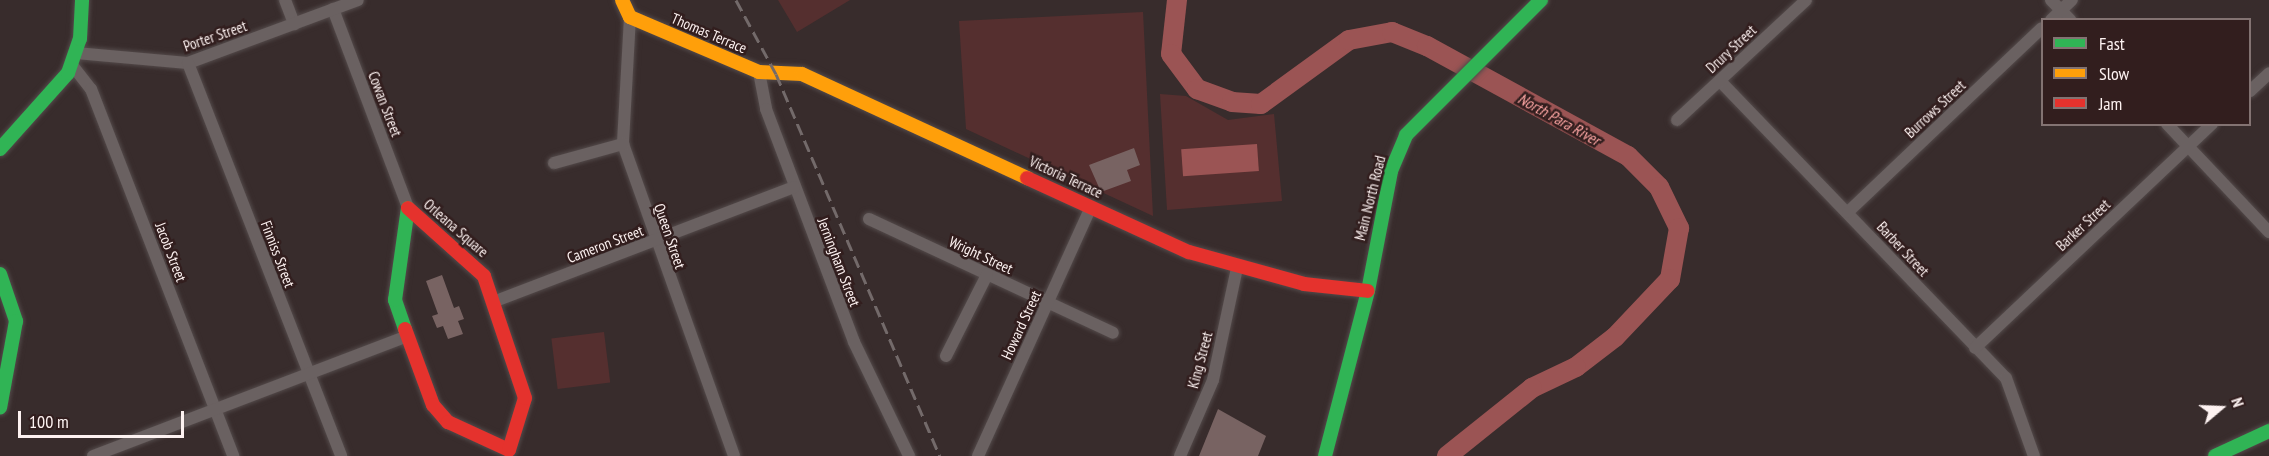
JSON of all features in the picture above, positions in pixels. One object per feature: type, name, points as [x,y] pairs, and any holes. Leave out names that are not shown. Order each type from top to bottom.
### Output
[{"type":"street","points":[[0,149],[74,59],[82,0]]},
{"type":"street","points":[[285,0],[294,24]]},
{"type":"street","name":"Porter Street","points":[[74,59],[188,63],[358,0]]},
{"type":"street","points":[[622,0],[630,17]]},
{"type":"street","name":"Main North Road","points":[[1325,456],[1368,291],[1391,171],[1406,135],[1449,88],[1541,0]]},
{"type":"street","name":"Drury Street","points":[[1677,120],[1806,0]]},
{"type":"street","points":[[2051,0],[2065,15],[2072,0]]},
{"type":"street","name":"Cowan Street","points":[[333,9],[408,208]]},
{"type":"street","name":"Thomas Terrace","points":[[630,17],[759,72]]},
{"type":"street","name":"Queen Street","points":[[630,17],[623,144],[655,241],[734,456]]},
{"type":"street","name":"Burrows Street","points":[[1848,212],[2041,30]]},
{"type":"street","name":"Jacob Street","points":[[74,59],[91,89],[233,456]]},
{"type":"street","name":"Finniss Street","points":[[188,63],[341,456]]},
{"type":"street","name":"Jerningham Street","points":[[759,72],[766,109],[854,342],[909,456]]},
{"type":"street","name":"Victoria Terrace","points":[[759,72],[802,74],[1159,239],[1237,268],[1368,291]]},
{"type":"street","points":[[2251,90],[2269,73]]},
{"type":"street","name":"Barber Street","points":[[1720,81],[1848,212],[2013,390],[2034,456]]},
{"type":"street","points":[[2169,126],[2269,232]]},
{"type":"street","name":"Barker Street","points":[[1976,348],[2210,126]]},
{"type":"street","points":[[554,163],[623,144]]},
{"type":"street","name":"Cameron Street","points":[[493,302],[794,187]]},
{"type":"street","name":"Howard Street","points":[[978,456],[1091,207]]},
{"type":"street","name":"Orleana Square","points":[[408,208],[478,267],[493,302],[525,398],[513,453],[440,415],[408,336],[395,290],[408,208]]},
{"type":"street","name":"Wright Street","points":[[869,219],[1113,333]]},
{"type":"street","name":"King Street","points":[[1180,456],[1213,380],[1237,268]]},
{"type":"street","points":[[0,274],[15,321],[0,408]]},
{"type":"street","points":[[946,356],[987,275]]},
{"type":"street","points":[[93,456],[408,336]]},
{"type":"street","points":[[2215,456],[2269,431]]},
{"type":"shaded area","points":[[778,0],[850,0],[797,32]]},
{"type":"shaded area","points":[[1143,12],[1153,216],[966,129],[959,21]]},
{"type":"shaded area","points":[[1160,94],[1186,96],[1228,120],[1274,114],[1282,201],[1167,210]]},
{"type":"shaded area","points":[[1257,144],[1259,171],[1183,176],[1181,149]]},
{"type":"shaded area","points":[[604,332],[610,383],[558,389],[551,338]]},
{"type":"building","points":[[1134,148],[1140,165],[1127,170],[1131,181],[1101,192],[1089,165]]},
{"type":"building","points":[[442,275],[454,308],[459,306],[464,319],[458,321],[463,334],[448,339],[443,326],[437,328],[432,316],[438,314],[426,281]]},
{"type":"building","points":[[1218,409],[1266,436],[1258,456],[1199,456]]},
{"type":"waterway","name":"North Para River","points":[[1177,0],[1171,54],[1197,89],[1232,102],[1261,104],[1349,40],[1392,32],[1427,46],[1628,156],[1659,187],[1679,228],[1670,279],[1615,337],[1576,367],[1532,388],[1447,456]]},
{"type":"railway","points":[[736,0],[776,74],[940,456]]},
{"type":"traffic: fast","points":[[0,149],[68,73],[80,39],[82,0]]},
{"type":"traffic: fast","points":[[1325,456],[1368,291],[1391,171],[1406,135],[1541,0]]},
{"type":"traffic: fast","points":[[405,329],[395,300],[408,208]]},
{"type":"traffic: fast","points":[[0,274],[16,321],[0,408]]},
{"type":"traffic: fast","points":[[2215,456],[2269,431]]},
{"type":"traffic: slow","points":[[622,0],[630,17],[759,72],[802,74],[1027,178]]},
{"type":"traffic: jam","points":[[1027,178],[1189,252],[1304,284],[1368,291]]},
{"type":"traffic: jam","points":[[405,329],[433,405],[448,422],[509,450],[525,398],[484,276],[408,208]]}]
